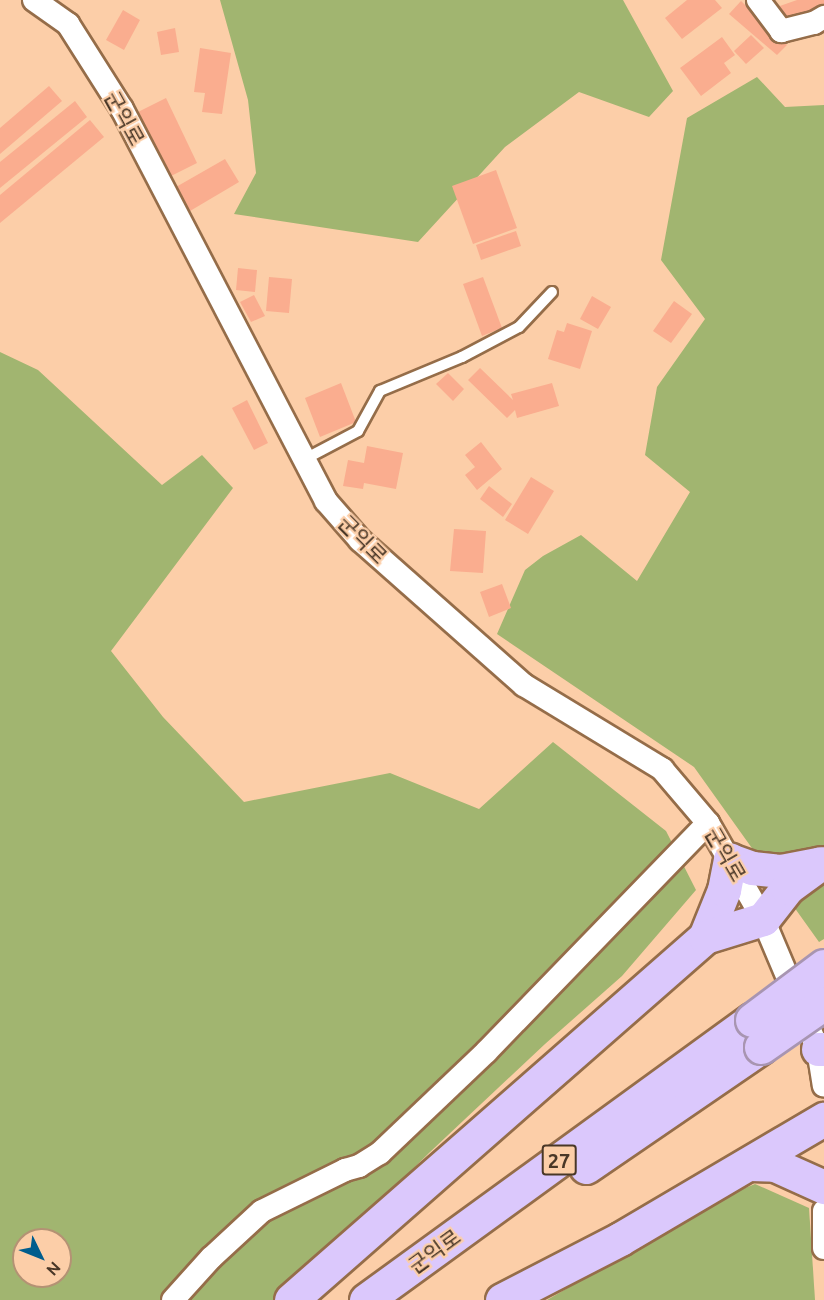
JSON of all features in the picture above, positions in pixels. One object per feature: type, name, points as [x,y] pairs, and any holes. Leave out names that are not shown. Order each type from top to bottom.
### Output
[{"type":"highway","points":[[705,937],[724,890],[730,860],[752,868],[781,871],[822,862]]},
{"type":"highway","points":[[291,1300],[705,937],[763,919],[787,888],[822,862]]},
{"type":"highway","name":"군익로","points":[[391,1300],[757,1033],[824,966]]},
{"type":"highway","name":"군익로","points":[[366,1300],[757,1033],[824,1003]]},
{"type":"highway","points":[[502,1300],[620,1239],[824,1119]]},
{"type":"highway","points":[[750,1164],[775,1165],[824,1187]]},
{"type":"street","name":"군익로","points":[[34,0],[68,24],[122,109],[326,501],[360,540],[524,685],[662,770],[708,823],[763,919],[821,1049],[824,1086]]},
{"type":"street","points":[[758,0],[781,31],[814,23],[824,17]]},
{"type":"street","points":[[173,1300],[211,1258],[262,1211],[345,1170],[359,1166],[380,1153],[486,1052],[708,823]]},
{"type":"street","points":[[824,1211],[824,1248]]},
{"type":"lane","points":[[305,459],[358,431],[380,391],[462,357],[519,327],[552,292]]},
{"type":"green space","points":[[220,0],[623,0],[673,91],[649,117],[579,92],[505,147],[418,242],[234,214],[256,173],[248,100]]},
{"type":"green space","points":[[757,77],[785,107],[824,105],[824,939],[819,942],[694,767],[497,634],[525,570],[543,556],[581,535],[637,581],[690,492],[645,455],[657,387],[705,319],[661,260],[687,118]]},
{"type":"green space","points":[[0,352],[38,370],[162,485],[202,455],[233,488],[111,651],[163,717],[244,802],[390,773],[479,809],[553,742],[666,831],[696,890],[622,976],[545,1044],[430,1152],[281,1300],[0,1300]]},
{"type":"green space","points":[[755,1184],[809,1208],[815,1300],[547,1300],[728,1195]]},
{"type":"building","points":[[687,0],[715,0],[722,8],[682,39],[665,18]]},
{"type":"building","points":[[797,0],[824,0],[824,10],[783,24],[777,7]]},
{"type":"building","points":[[741,1],[787,45],[777,55],[729,14]]},
{"type":"building","points":[[123,10],[140,20],[124,50],[106,40]]},
{"type":"building","points":[[175,28],[179,52],[161,55],[157,32]]},
{"type":"building","points":[[751,35],[764,48],[746,64],[734,51]]},
{"type":"building","points":[[722,37],[735,55],[724,63],[731,73],[701,96],[680,68]]},
{"type":"building","points":[[200,48],[231,53],[222,114],[202,112],[205,93],[194,92]]},
{"type":"building","points":[[49,86],[62,101],[0,154],[0,128]]},
{"type":"building","points":[[166,98],[197,163],[167,178],[136,113]]},
{"type":"building","points":[[75,101],[87,117],[0,188],[0,162]]},
{"type":"building","points":[[90,120],[104,137],[0,223],[0,195]]},
{"type":"building","points":[[225,159],[239,182],[190,211],[176,187]]},
{"type":"building","points":[[496,170],[517,228],[473,244],[452,186]]},
{"type":"building","points":[[516,231],[521,246],[481,260],[476,245]]},
{"type":"building","points":[[238,268],[257,270],[255,292],[236,290]]},
{"type":"building","points":[[269,277],[292,279],[289,313],[266,311]]},
{"type":"building","points":[[483,277],[502,328],[482,336],[463,284]]},
{"type":"building","points":[[254,295],[265,316],[251,322],[240,302]]},
{"type":"building","points":[[592,296],[611,307],[598,329],[580,319]]},
{"type":"building","points":[[674,301],[692,314],[671,343],[653,331]]},
{"type":"building","points":[[567,323],[592,331],[580,369],[548,359],[557,330],[564,332]]},
{"type":"building","points":[[480,368],[513,400],[511,394],[552,383],[559,406],[517,418],[515,410],[507,418],[468,380]]},
{"type":"building","points":[[448,373],[464,389],[453,401],[436,384]]},
{"type":"building","points":[[341,383],[356,422],[320,437],[305,398]]},
{"type":"building","points":[[247,400],[268,443],[254,450],[232,408]]},
{"type":"building","points":[[481,442],[502,469],[477,490],[465,475],[475,467],[465,455]]},
{"type":"building","points":[[367,446],[403,453],[396,489],[364,483],[363,489],[343,486],[348,460],[364,463]]},
{"type":"building","points":[[531,477],[554,491],[528,534],[505,520]]},
{"type":"building","points":[[489,486],[512,504],[503,517],[480,499]]},
{"type":"building","points":[[454,529],[486,531],[483,573],[450,571]]},
{"type":"building","points":[[502,584],[511,608],[489,617],[480,592]]}]
